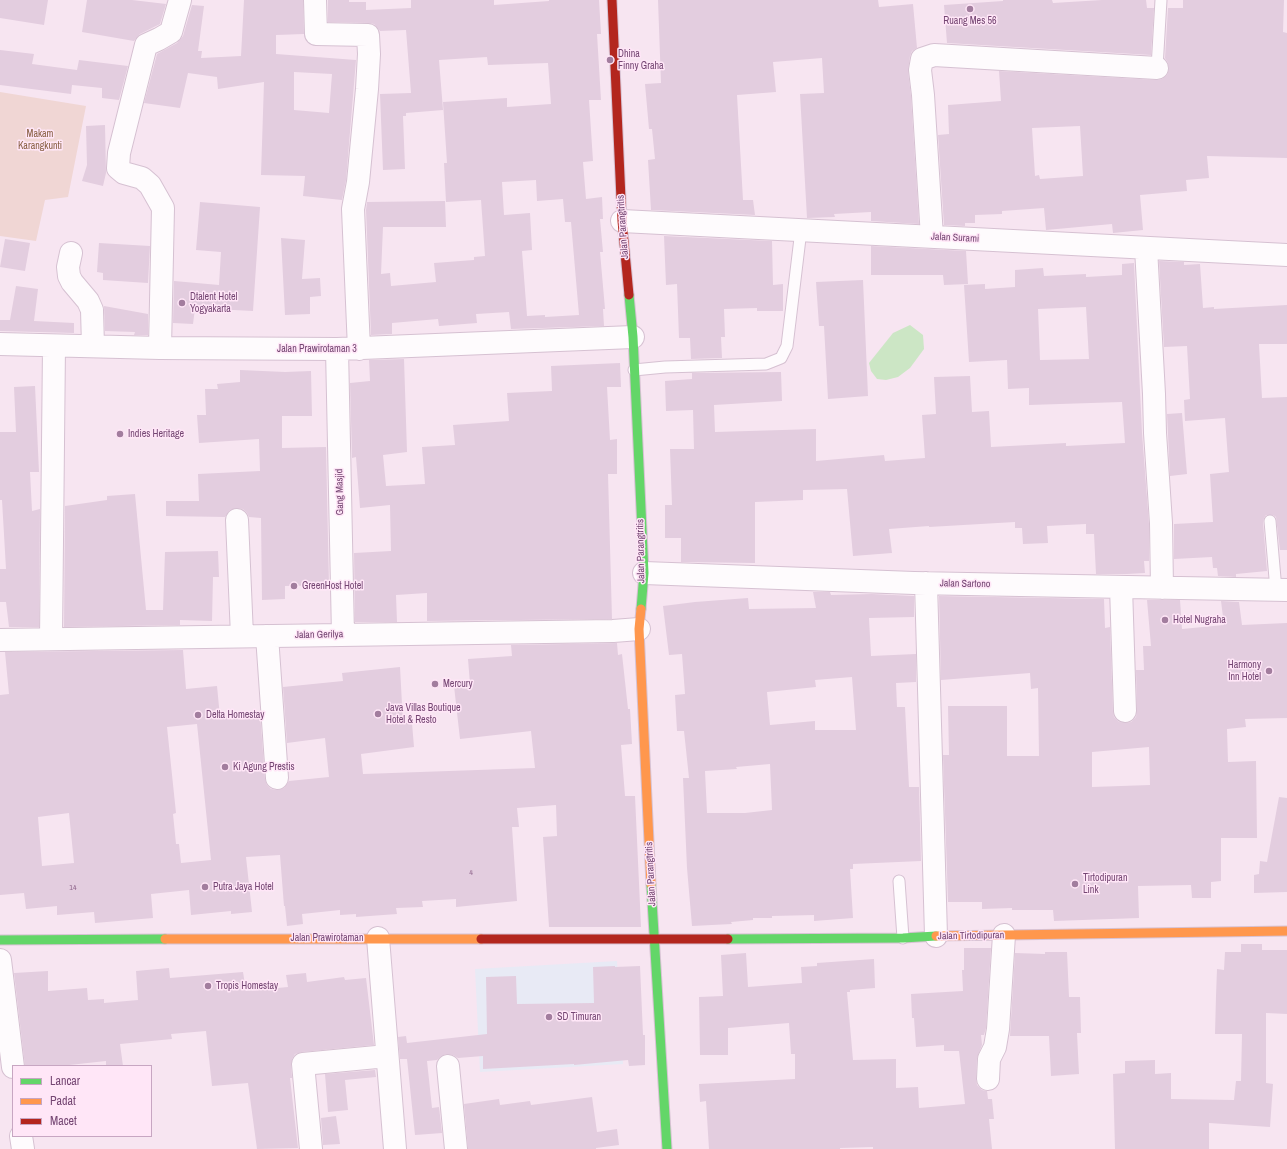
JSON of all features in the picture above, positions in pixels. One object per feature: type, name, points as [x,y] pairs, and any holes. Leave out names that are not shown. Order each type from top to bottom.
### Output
[{"type":"street","points":[[160,348],[163,208],[150,185],[142,178],[124,173],[118,168],[119,153],[146,44],[171,32],[180,0]]},
{"type":"street","points":[[315,0],[316,34],[368,35],[370,54],[358,182],[353,209],[359,349]]},
{"type":"street","name":"Jalan Parangtritis","points":[[612,0],[622,222],[633,336],[644,573],[639,629],[654,940],[662,1148]]},
{"type":"street","points":[[932,237],[923,95],[920,70],[922,59],[934,55],[1157,68]]},
{"type":"street","name":"Jalan Surami","points":[[622,222],[1287,255]]},
{"type":"street","points":[[1146,248],[1161,523],[1162,588]]},
{"type":"street","points":[[71,253],[68,267],[69,276],[72,282],[88,301],[92,310],[93,346]]},
{"type":"street","name":"Jalan Prawirotaman 3","points":[[0,344],[160,348],[359,349],[633,336]]},
{"type":"street","points":[[51,639],[54,346]]},
{"type":"street","name":"Gang Masjid","points":[[337,349],[343,635]]},
{"type":"street","points":[[237,520],[242,636]]},
{"type":"street","name":"Jalan Sartono","points":[[644,573],[926,583],[1281,590]]},
{"type":"street","points":[[926,583],[936,936]]},
{"type":"street","points":[[1121,587],[1125,711]]},
{"type":"street","name":"Jalan Gerilya","points":[[0,640],[613,631],[639,629]]},
{"type":"street","points":[[267,636],[277,778]]},
{"type":"street","name":"Jalan Tirtodipuran","points":[[654,940],[903,938],[936,936],[1287,931]]},
{"type":"street","points":[[988,1078],[989,1059],[995,1047],[998,1029],[1004,935]]},
{"type":"street","points":[[378,938],[395,1149]]},
{"type":"street","name":"Jalan Prawirotaman","points":[[0,940],[378,938],[654,940]]},
{"type":"street","points":[[0,960],[13,1065]]},
{"type":"street","points":[[311,1149],[303,1064],[387,1056]]},
{"type":"street","points":[[448,1066],[456,1149]]},
{"type":"street","points":[[21,1137],[23,1149]]},
{"type":"lane","points":[[1157,68],[1161,0]]},
{"type":"lane","points":[[634,370],[665,367],[766,364],[781,358],[787,346],[801,230]]},
{"type":"lane","points":[[1270,521],[1281,590]]},
{"type":"lane","points":[[899,881],[903,938]]},
{"type":"shaded area","points":[[910,325],[923,335],[924,349],[910,368],[898,377],[886,380],[877,379],[871,371],[869,363],[893,333]]},
{"type":"shaded area","name":"SD Timuran","points":[[617,961],[623,1064],[480,1072],[475,969]]},
{"type":"green space","name":"Makam Karangkunti","points":[[0,92],[86,106],[68,197],[45,200],[36,241],[0,236]]},
{"type":"building","points":[[0,0],[48,0],[44,25],[0,18]]},
{"type":"building","points":[[87,0],[132,0],[166,4],[160,24],[140,34],[134,41],[82,32]]},
{"type":"building","points":[[244,0],[303,0],[304,34],[276,35],[276,54],[356,60],[346,180],[342,200],[303,196],[305,176],[261,175],[264,82],[218,89],[217,77],[188,73],[180,108],[144,103],[157,54],[177,43],[183,36],[192,5],[204,6],[198,51],[202,51],[201,58],[241,56]],"holes":[[[294,72],[332,74],[329,113],[294,110]]]},
{"type":"building","points":[[328,0],[366,2],[366,10],[411,8],[411,0],[494,0],[494,5],[549,0],[599,0],[601,34],[597,34],[601,100],[589,100],[593,161],[583,162],[586,199],[602,197],[603,219],[600,219],[603,252],[600,252],[605,309],[603,309],[604,326],[511,329],[509,312],[476,314],[477,323],[439,326],[438,319],[392,323],[392,334],[371,335],[366,210],[367,202],[445,201],[446,227],[383,227],[381,274],[390,273],[391,286],[436,282],[434,263],[474,260],[474,257],[485,256],[481,200],[446,202],[444,163],[447,163],[443,102],[507,98],[507,107],[551,104],[548,63],[488,65],[487,57],[439,60],[443,110],[406,113],[406,116],[403,116],[405,169],[383,170],[380,94],[411,93],[406,30],[380,31],[374,24],[369,23],[328,22]],"holes":[[[536,180],[537,201],[563,199],[565,222],[571,222],[579,315],[545,317],[545,315],[527,316],[522,251],[532,250],[530,213],[504,215],[502,182]]]},
{"type":"building","points":[[658,0],[878,0],[879,7],[913,4],[917,48],[912,51],[910,56],[908,71],[919,224],[871,221],[871,212],[834,214],[835,217],[807,218],[800,94],[824,93],[822,58],[773,62],[776,92],[737,95],[743,200],[753,200],[755,215],[651,210],[648,160],[655,159],[652,129],[649,129],[645,84],[661,83]]},
{"type":"building","points":[[1003,0],[1052,0],[1053,3],[1102,0],[1146,0],[1147,8],[1154,8],[1151,55],[947,43],[944,5]]},
{"type":"building","points":[[1183,0],[1284,0],[1283,32],[1287,33],[1287,158],[1207,156],[1209,178],[1186,180],[1187,191],[1140,195],[1143,230],[1113,233],[1112,224],[1046,230],[1044,208],[1002,211],[1002,214],[975,215],[975,223],[965,223],[965,226],[944,225],[938,135],[949,134],[948,105],[1001,101],[999,71],[1156,80],[1162,79],[1167,75],[1169,69],[1165,58],[1168,8],[1183,8]],"holes":[[[1080,126],[1083,176],[1040,179],[1039,175],[1035,176],[1032,128]]]},
{"type":"building","points":[[0,50],[34,54],[32,64],[77,70],[79,60],[128,66],[119,100],[102,98],[102,88],[72,85],[71,94],[0,85]]},
{"type":"building","points":[[105,125],[106,173],[103,186],[82,181],[87,165],[86,126]]},
{"type":"building","points":[[200,202],[260,207],[253,311],[195,308],[193,324],[173,323],[174,281],[219,285],[221,252],[196,250]]},
{"type":"building","points":[[664,236],[772,241],[773,285],[783,284],[783,311],[757,311],[757,308],[724,309],[725,337],[721,337],[722,358],[691,359],[690,338],[679,338],[677,284],[666,285]]},
{"type":"building","points":[[281,238],[305,240],[302,279],[320,278],[321,296],[310,297],[310,314],[285,315]]},
{"type":"building","points":[[5,239],[30,243],[25,271],[0,267]]},
{"type":"building","points":[[99,243],[150,246],[148,283],[103,280],[103,273],[97,272]]},
{"type":"building","points":[[871,246],[966,251],[968,284],[944,285],[943,275],[871,275]]},
{"type":"building","points":[[1159,261],[1184,262],[1184,265],[1200,264],[1203,308],[1214,307],[1214,309],[1287,305],[1287,344],[1259,344],[1262,398],[1287,397],[1287,550],[1280,550],[1276,517],[1273,515],[1266,515],[1263,522],[1267,571],[1236,574],[1236,577],[1218,576],[1217,568],[1213,568],[1212,557],[1174,559],[1174,524],[1213,522],[1210,474],[1229,472],[1225,418],[1185,421],[1184,400],[1190,399],[1187,346],[1164,347]]},
{"type":"building","points":[[1134,263],[1142,433],[1149,524],[1149,561],[1144,561],[1145,573],[1096,574],[1094,534],[1086,534],[1086,524],[1047,526],[1048,543],[1023,544],[1022,528],[1015,528],[1015,522],[889,529],[892,553],[853,556],[847,489],[803,490],[803,500],[755,502],[755,563],[681,562],[681,538],[665,538],[665,505],[672,505],[670,449],[694,449],[693,410],[666,411],[665,381],[692,379],[692,373],[781,372],[782,401],[714,405],[715,432],[816,429],[816,461],[884,455],[885,461],[925,458],[922,415],[936,414],[934,377],[970,376],[972,412],[989,411],[991,447],[1066,443],[1066,446],[1125,443],[1122,402],[1029,405],[1029,388],[1008,389],[1007,360],[969,362],[964,285],[985,284],[985,289],[1015,287],[1015,270],[1043,268],[1044,276],[1086,274],[1086,277],[1122,275],[1122,264]],"holes":[[[1086,307],[1089,359],[1040,360],[1038,309]]]},
{"type":"building","points":[[863,280],[868,396],[828,399],[824,326],[819,326],[816,282]]},
{"type":"building","points":[[16,286],[38,289],[34,321],[74,323],[74,333],[0,331],[0,320],[10,320]]},
{"type":"building","points":[[104,306],[148,314],[148,335],[134,335],[135,332],[105,331]]},
{"type":"building","points":[[404,359],[407,452],[383,455],[386,486],[425,484],[422,447],[455,445],[453,425],[509,421],[507,393],[552,391],[551,366],[620,363],[621,387],[607,387],[610,440],[617,439],[617,474],[608,474],[612,619],[427,621],[427,593],[396,595],[397,622],[355,622],[354,553],[391,551],[390,505],[360,508],[356,457],[352,458],[350,383],[370,381],[369,360]]},
{"type":"building","points":[[240,370],[285,372],[311,371],[312,416],[282,416],[282,448],[326,447],[329,585],[285,586],[285,599],[262,600],[261,518],[249,517],[243,509],[237,508],[230,510],[225,517],[166,516],[166,501],[199,501],[198,474],[260,471],[259,439],[199,443],[197,415],[206,415],[205,389],[218,389],[217,384],[240,382]]},
{"type":"building","points":[[35,386],[39,472],[30,472],[32,511],[40,509],[39,627],[9,627],[6,602],[0,602],[0,569],[6,569],[2,500],[0,500],[0,432],[16,432],[14,387]]},
{"type":"building","points":[[1182,413],[1187,474],[1170,476],[1167,414]]},
{"type":"building","points":[[135,494],[146,610],[163,610],[165,552],[218,551],[219,577],[213,577],[212,621],[180,620],[180,625],[64,627],[65,506],[107,500],[107,496]]},
{"type":"building","points":[[813,592],[830,592],[831,595],[872,594],[914,596],[914,617],[869,618],[871,656],[916,654],[916,682],[896,683],[897,707],[905,707],[909,787],[919,787],[921,861],[853,864],[853,869],[850,869],[853,918],[814,921],[814,915],[772,916],[772,918],[753,918],[753,920],[731,922],[732,924],[692,926],[687,868],[683,778],[689,778],[684,731],[677,731],[675,695],[685,694],[682,654],[669,655],[663,606],[748,598],[749,609],[816,608]],"holes":[[[852,677],[856,730],[815,730],[815,721],[770,725],[767,692],[816,687],[815,680]],[[770,764],[772,810],[745,813],[707,813],[705,771],[737,769],[736,767]]]},
{"type":"building","points":[[939,596],[1104,599],[1105,628],[1110,627],[1113,712],[1114,717],[1119,722],[1125,723],[1131,722],[1136,717],[1136,670],[1144,670],[1143,646],[1151,646],[1147,600],[1180,600],[1182,629],[1224,625],[1221,601],[1239,602],[1242,625],[1287,623],[1287,718],[1245,719],[1246,727],[1227,729],[1228,762],[1256,761],[1257,838],[1221,838],[1221,881],[1211,882],[1211,898],[1192,898],[1191,885],[1138,886],[1139,918],[1054,921],[1053,910],[1012,910],[1012,908],[982,909],[982,902],[948,902],[943,755],[949,755],[948,706],[1007,706],[1007,756],[1039,756],[1038,688],[1031,689],[1030,673],[941,680]],"holes":[[[1149,747],[1150,785],[1092,787],[1092,752]]]},
{"type":"building","points":[[617,643],[618,655],[622,654],[628,709],[630,709],[632,744],[621,745],[625,796],[635,796],[641,927],[549,927],[543,837],[557,836],[556,805],[517,808],[519,827],[512,827],[517,901],[456,907],[456,899],[422,901],[423,907],[396,908],[397,914],[356,917],[356,914],[340,915],[340,910],[302,914],[303,924],[287,926],[280,855],[246,857],[252,912],[231,914],[231,911],[191,915],[189,890],[151,894],[153,918],[95,923],[94,912],[57,915],[57,906],[26,909],[24,893],[0,895],[0,695],[9,694],[5,652],[183,650],[186,689],[217,686],[220,717],[260,713],[265,779],[267,785],[271,789],[277,790],[284,788],[289,781],[329,777],[325,738],[287,743],[283,687],[343,681],[342,673],[400,667],[403,723],[412,723],[414,747],[361,754],[363,774],[535,768],[531,731],[460,739],[454,686],[470,684],[468,659],[512,656],[511,645]],"holes":[[[197,724],[211,860],[181,863],[179,844],[176,844],[173,814],[176,813],[167,727]],[[69,813],[74,863],[42,866],[38,817]]]},
{"type":"building","points":[[1279,797],[1287,798],[1287,892],[1254,893],[1254,875],[1259,874],[1260,861],[1267,862]]},
{"type":"building","points":[[1241,944],[1262,944],[1262,950],[1287,950],[1287,1014],[1266,1013],[1266,1083],[1273,1084],[1270,1127],[1209,1123],[1209,1149],[1115,1149],[1113,1074],[1125,1073],[1125,1061],[1155,1060],[1155,1074],[1171,1073],[1171,1099],[1234,1100],[1236,1081],[1241,1081],[1242,1034],[1215,1034],[1217,969],[1224,970],[1225,952],[1241,952]]},
{"type":"building","points":[[964,948],[991,948],[986,1028],[984,1035],[981,1035],[982,1045],[977,1058],[976,1078],[977,1085],[982,1090],[987,1091],[988,1099],[992,1099],[994,1119],[989,1119],[992,1149],[873,1149],[873,1147],[840,1149],[709,1149],[706,1101],[700,1102],[699,1084],[795,1079],[795,1054],[791,1054],[789,1023],[728,1028],[728,1055],[700,1055],[699,997],[723,996],[721,955],[746,953],[748,987],[802,983],[801,967],[817,966],[817,963],[874,959],[875,988],[850,990],[850,992],[847,992],[853,1060],[896,1059],[896,1088],[918,1087],[919,1108],[965,1104],[959,1051],[944,1051],[944,1045],[916,1047],[914,1018],[912,1018],[911,994],[963,991],[962,970],[964,970]]},
{"type":"building","points":[[1045,952],[1067,952],[1069,997],[1080,997],[1081,1033],[1077,1033],[1079,1074],[1051,1076],[1049,1036],[1010,1036],[1015,953],[1045,954]]},
{"type":"building","name":"SD Timuran","points":[[640,966],[643,1035],[645,1035],[645,1065],[629,1066],[628,1060],[574,1065],[483,1069],[483,1056],[458,1058],[453,1055],[446,1054],[437,1060],[427,1061],[432,1108],[439,1107],[442,1133],[415,1135],[407,1059],[400,1059],[398,1037],[406,1036],[407,1043],[487,1034],[486,977],[516,976],[517,1004],[594,1003],[593,967]]},
{"type":"building","points":[[169,968],[170,978],[243,972],[246,991],[288,987],[286,975],[306,973],[307,982],[344,977],[345,980],[366,978],[374,1045],[295,1054],[291,1065],[292,1078],[290,1078],[298,1148],[257,1149],[248,1083],[212,1086],[206,1031],[171,1034],[172,1039],[120,1044],[123,1065],[106,1065],[106,1061],[69,1065],[25,1065],[14,973],[48,971],[48,991],[87,988],[88,1000],[104,999],[104,1003],[138,1000],[136,971]]},
{"type":"building","points":[[375,1070],[376,1077],[345,1080],[348,1110],[328,1112],[325,1074]]},
{"type":"building","points":[[592,1097],[597,1132],[617,1129],[619,1145],[596,1149],[468,1149],[464,1104],[499,1099],[500,1105],[530,1101],[531,1105]]},
{"type":"building","points":[[336,1116],[340,1144],[323,1145],[321,1118]]},
{"type":"traffic: fast","points":[[629,295],[633,337],[644,573],[641,609]]},
{"type":"traffic: fast","points":[[651,884],[667,1149]]},
{"type":"traffic: fast","points":[[728,939],[903,938],[936,936]]},
{"type":"traffic: fast","points":[[0,940],[165,939]]},
{"type":"traffic: slow","points":[[641,609],[639,629],[651,884]]},
{"type":"traffic: slow","points":[[936,936],[1287,931]]},
{"type":"traffic: slow","points":[[165,939],[481,939]]},
{"type":"traffic: jam","points":[[612,0],[622,221],[629,295]]},
{"type":"traffic: jam","points":[[481,939],[728,939]]},
{"type":"place","name":"Ruang Mes 56","points":[[970,9]]},
{"type":"place","name":"Dhina Finny Graha","points":[[610,60]]},
{"type":"place","name":"Dtalent Hotel Yogyakarta","points":[[182,303]]},
{"type":"place","name":"Indies Heritage","points":[[120,434]]},
{"type":"place","name":"GreenHost Hotel","points":[[294,586]]},
{"type":"place","name":"Hotel Nugraha","points":[[1165,620]]},
{"type":"place","name":"Harmony Inn Hotel","points":[[1269,671]]},
{"type":"place","name":"Mercury","points":[[435,684]]},
{"type":"place","name":"Java Villas Boutique Hotel & Resto","points":[[378,714]]},
{"type":"place","name":"Delta Homestay","points":[[198,715]]},
{"type":"place","name":"Ki Agung Prestis","points":[[225,767]]},
{"type":"place","name":"Tirtodipuran Link","points":[[1075,884]]},
{"type":"place","name":"Putra Jaya Hotel","points":[[205,887]]},
{"type":"place","name":"Tropis Homestay","points":[[208,986]]},
{"type":"place","name":"SD Timuran","points":[[549,1017]]}]
